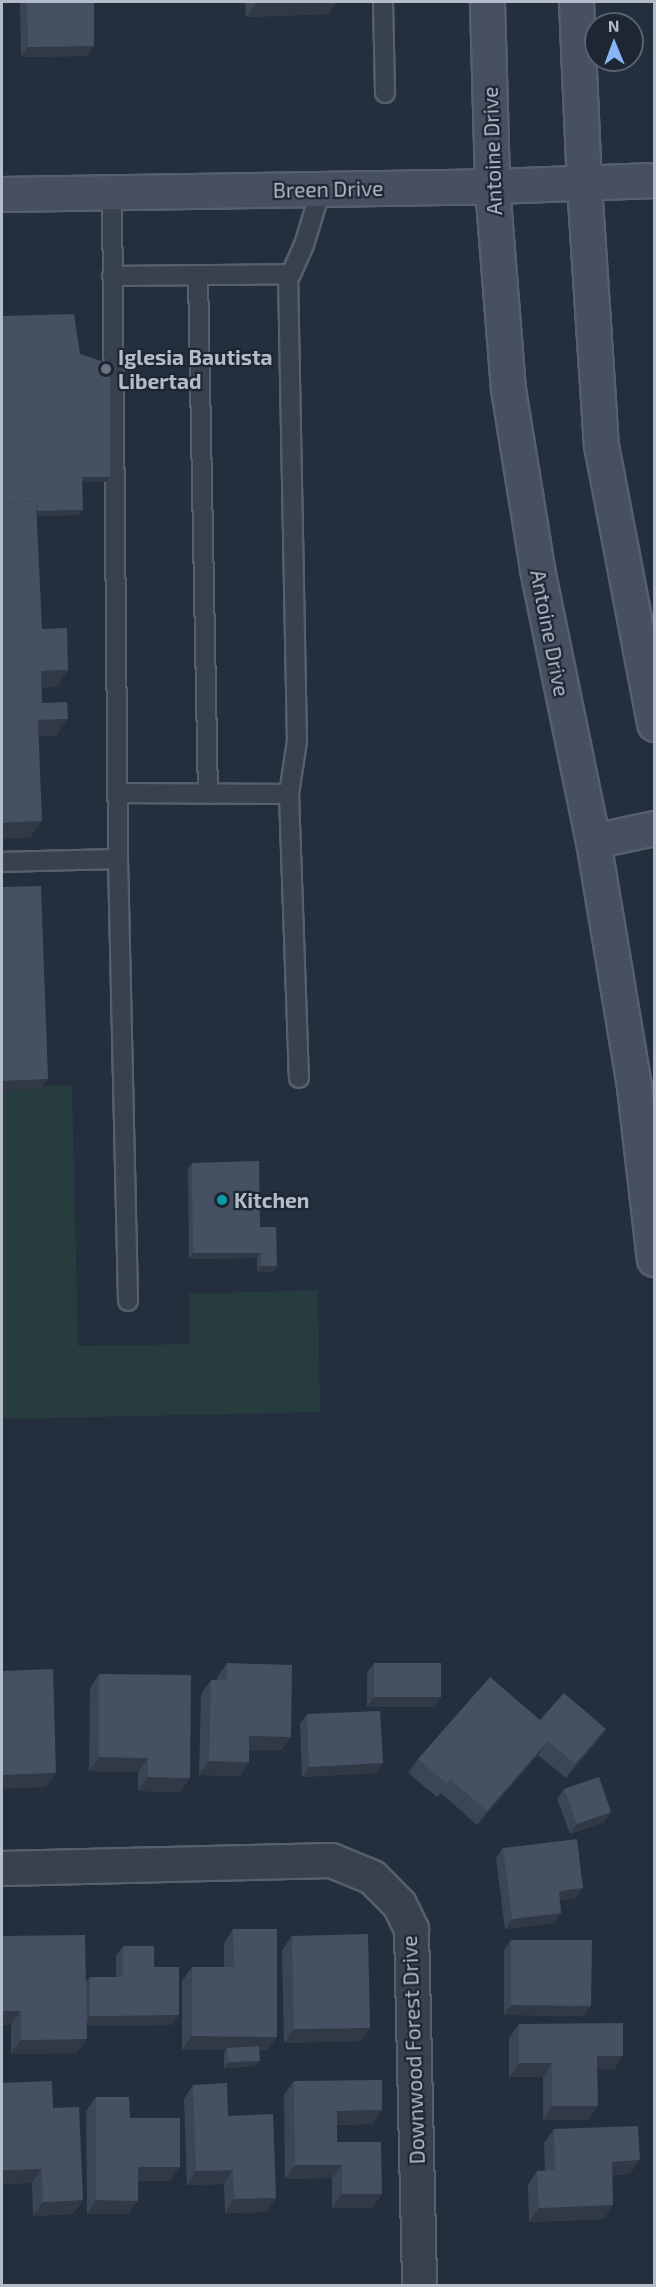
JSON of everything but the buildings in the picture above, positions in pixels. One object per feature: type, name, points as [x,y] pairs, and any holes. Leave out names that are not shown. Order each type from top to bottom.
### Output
[{"type":"main road","name":"Antoine Drive","points":[[487,2],[492,186],[508,389],[537,569],[593,841],[634,1086],[654,1259]]},
{"type":"main road","points":[[576,2],[584,184],[601,445],[654,723]]},
{"type":"main road","name":"Breen Drive","points":[[2,194],[492,186],[654,180]]},
{"type":"main road","points":[[593,841],[654,828]]},
{"type":"street","name":"Downwood Forest Drive","points":[[2,1868],[331,1860],[372,1877],[399,1904],[411,1929],[419,2286]]},
{"type":"lane","points":[[383,2],[385,93]]},
{"type":"lane","points":[[112,276],[291,274],[304,245],[321,189]]},
{"type":"lane","points":[[112,192],[118,859],[128,1301]]},
{"type":"lane","points":[[288,274],[297,741],[289,795],[299,1078]]},
{"type":"lane","points":[[198,275],[208,794]]},
{"type":"lane","points":[[118,794],[289,795]]},
{"type":"lane","points":[[2,862],[118,859]]},
{"type":"green space","points":[[72,1085],[78,1346],[190,1344],[189,1294],[318,1290],[320,1412],[2,1419],[2,1087]]},
{"type":"place","name":"Iglesia Bautista Libertad","points":[[106,369]]},
{"type":"place","name":"Kitchen","points":[[222,1200]]}]
